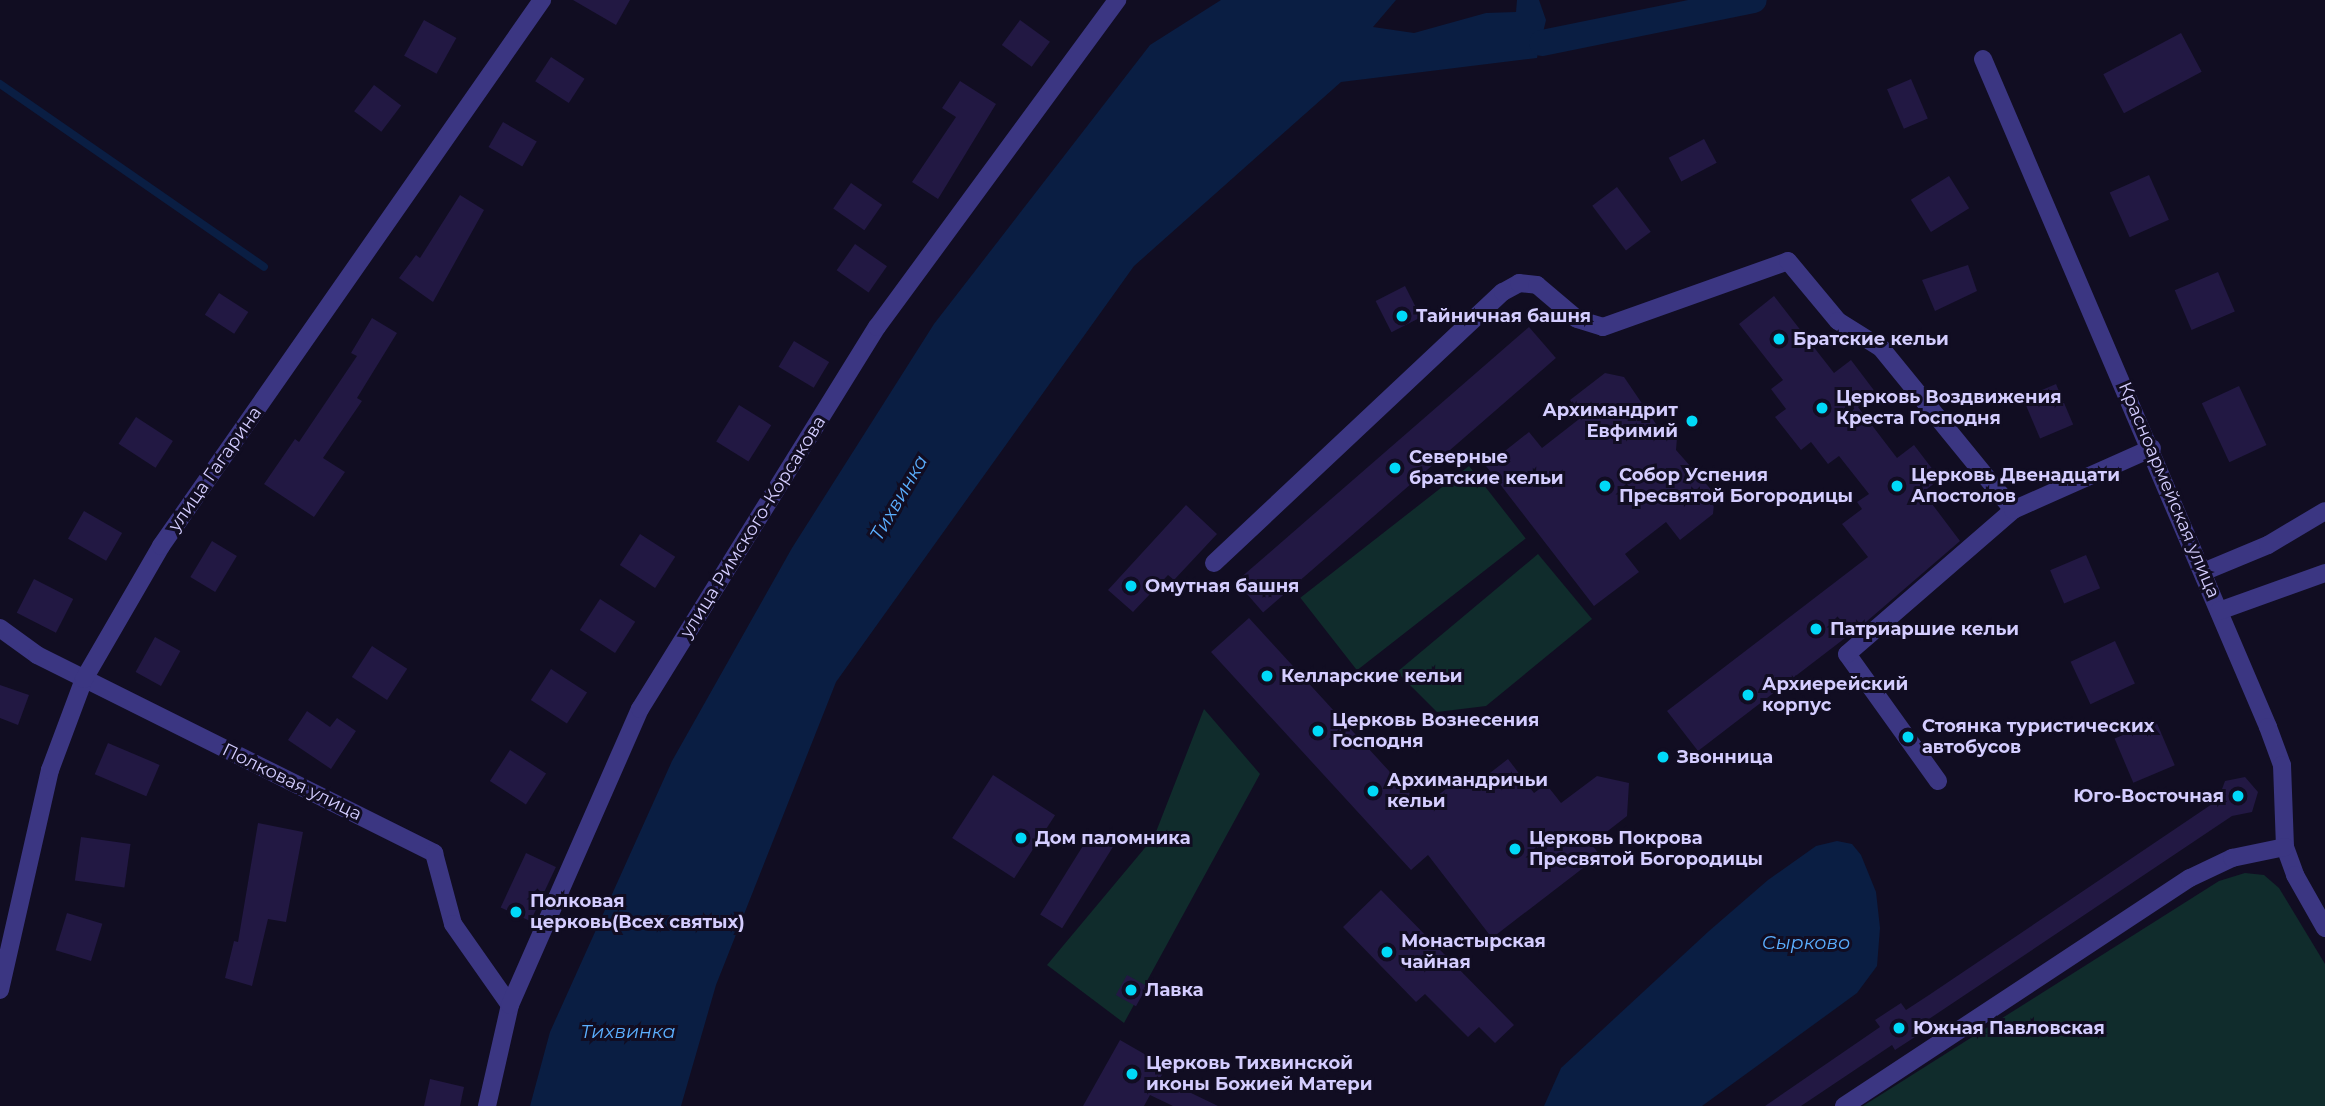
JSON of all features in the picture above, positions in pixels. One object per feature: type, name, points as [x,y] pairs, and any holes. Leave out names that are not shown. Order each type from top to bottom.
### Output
[{"type":"street","name":"улица Гагарина","points":[[0,990],[50,770],[84,679],[161,546],[542,0]]},
{"type":"street","name":"улица Римского-Корсакова","points":[[488,1106],[510,1005],[640,709],[877,327],[1117,0]]},
{"type":"street","name":"Красноармейская улица","points":[[1983,59],[2151,448],[2282,765],[2285,847],[2295,875],[2325,928]]},
{"type":"street","points":[[1214,563],[1503,292],[1519,284],[1537,285],[1577,319],[1603,327],[1788,261],[1838,321],[1881,348],[2013,510]]},
{"type":"street","points":[[1938,781],[1847,654],[2013,510],[2151,448]]},
{"type":"street","points":[[2203,572],[2268,545],[2325,511]]},
{"type":"street","points":[[2219,611],[2325,573]]},
{"type":"street","name":"Полковая улица","points":[[0,628],[37,655],[434,853],[453,924],[510,1005]]},
{"type":"street","points":[[1844,1106],[2190,878],[2232,858],[2285,847]]},
{"type":"green space","points":[[1469,466],[1526,538],[1357,670],[1300,598]]},
{"type":"green space","points":[[1538,554],[1592,619],[1486,706],[1437,712],[1397,672]]},
{"type":"green space","points":[[1204,709],[1260,774],[1124,1023],[1047,965],[1154,837]]},
{"type":"green space","points":[[2245,873],[2264,875],[2279,888],[2325,964],[2325,1106],[1863,1106],[2219,881]]},
{"type":"water","name":"Тихвинка","points":[[1221,0],[1396,0],[1373,27],[1414,33],[1486,13],[1516,12],[1517,0],[1539,0],[1546,20],[1537,58],[1341,82],[1134,266],[836,682],[716,985],[681,1106],[530,1106],[550,1032],[672,761],[792,548],[934,324],[1150,45]]},
{"type":"water","name":"Сырково","points":[[1837,841],[1852,844],[1861,855],[1876,892],[1880,928],[1877,966],[1857,993],[1702,1106],[1544,1106],[1561,1068],[1709,931],[1768,880],[1816,846]]},
{"type":"building","points":[[573,0],[630,0],[616,25]]},
{"type":"building","points":[[424,20],[456,38],[436,74],[404,56]]},
{"type":"building","points":[[1020,20],[1050,42],[1032,67],[1002,45]]},
{"type":"building","points":[[2181,33],[2202,72],[2124,113],[2103,74]]},
{"type":"building","points":[[551,57],[585,79],[569,103],[535,81]]},
{"type":"building","points":[[1911,79],[1928,119],[1904,129],[1887,89]]},
{"type":"building","points":[[960,81],[996,104],[938,199],[912,182],[956,117],[942,108]]},
{"type":"building","points":[[374,85],[401,105],[381,132],[354,111]]},
{"type":"building","points":[[503,122],[537,142],[522,167],[488,147]]},
{"type":"building","points":[[1704,139],[1717,163],[1681,182],[1669,158]]},
{"type":"building","points":[[2149,175],[2169,220],[2130,237],[2110,192]]},
{"type":"building","points":[[1949,176],[1969,208],[1931,232],[1911,200]]},
{"type":"building","points":[[851,183],[882,205],[864,230],[833,208]]},
{"type":"building","points":[[1617,187],[1651,232],[1626,250],[1592,206]]},
{"type":"building","points":[[460,195],[484,210],[433,302],[399,278],[416,255],[420,258]]},
{"type":"building","points":[[855,244],[887,266],[869,293],[837,270]]},
{"type":"building","points":[[1968,265],[1977,291],[1935,311],[1922,280]]},
{"type":"building","points":[[2218,272],[2235,312],[2192,330],[2175,290]]},
{"type":"building","points":[[1405,286],[1421,317],[1391,332],[1376,301]]},
{"type":"building","points":[[219,293],[248,312],[234,334],[205,315]]},
{"type":"building","points":[[1774,296],[1834,373],[1851,360],[1876,393],[1858,407],[1897,458],[1914,445],[1940,479],[1923,492],[1960,541],[1866,622],[1698,751],[1667,711],[1868,557],[1842,524],[1862,509],[1857,502],[1869,494],[1839,456],[1828,464],[1811,442],[1801,450],[1775,417],[1786,409],[1771,389],[1783,380],[1739,324]]},
{"type":"building","points":[[372,318],[397,333],[357,398],[362,401],[323,458],[345,472],[314,517],[264,484],[295,439],[299,442],[357,356],[351,353]]},
{"type":"building","name":"Северные братские кельи","points":[[1529,327],[1556,358],[1263,612],[1236,582]]},
{"type":"building","points":[[794,341],[829,362],[814,388],[779,367]]},
{"type":"building","name":"Собор Успения Пресвятой Богородицы","points":[[1605,373],[1624,377],[1656,424],[1667,426],[1677,438],[1676,450],[1715,494],[1713,514],[1680,540],[1666,522],[1625,554],[1639,572],[1594,606],[1486,466],[1529,432],[1542,448],[1583,416],[1570,400]]},
{"type":"building","points":[[2056,384],[2073,425],[2040,439],[2023,398]]},
{"type":"building","points":[[2239,386],[2266,445],[2229,462],[2202,403]]},
{"type":"building","points":[[739,405],[771,425],[748,462],[716,441]]},
{"type":"building","points":[[136,417],[173,441],[155,468],[119,444]]},
{"type":"building","points":[[1186,505],[1217,534],[1174,580],[1168,575],[1133,612],[1108,590]]},
{"type":"building","points":[[84,511],[122,533],[106,561],[68,539]]},
{"type":"building","points":[[640,534],[675,557],[655,588],[620,565]]},
{"type":"building","points":[[212,541],[237,556],[215,592],[190,577]]},
{"type":"building","points":[[2086,555],[2100,588],[2064,603],[2050,570]]},
{"type":"building","points":[[34,579],[73,599],[56,633],[17,613]]},
{"type":"building","points":[[600,599],[635,622],[615,653],[580,630]]},
{"type":"building","points":[[1249,618],[1422,807],[1469,772],[1477,783],[1508,759],[1534,793],[1546,784],[1561,803],[1597,776],[1629,783],[1627,816],[1591,844],[1600,855],[1492,938],[1428,855],[1411,870],[1211,652]]},
{"type":"building","points":[[155,637],[180,651],[161,686],[136,672]]},
{"type":"building","points":[[2115,641],[2135,684],[2090,704],[2071,662]]},
{"type":"building","points":[[372,646],[407,669],[387,700],[352,677]]},
{"type":"building","points":[[551,669],[587,692],[567,723],[531,700]]},
{"type":"building","points":[[0,685],[29,695],[18,725],[0,718]]},
{"type":"building","points":[[307,711],[330,727],[337,718],[356,731],[331,769],[288,740]]},
{"type":"building","points":[[2156,721],[2175,765],[2133,783],[2115,739]]},
{"type":"building","points":[[108,743],[160,765],[146,796],[95,774]]},
{"type":"building","points":[[510,750],[546,773],[526,804],[490,781]]},
{"type":"building","points":[[993,775],[1055,815],[1014,878],[952,838]]},
{"type":"building","points":[[2245,777],[2258,792],[2252,812],[2232,816],[1917,1027],[1921,1033],[1895,1050],[1892,1045],[1801,1106],[1765,1106],[1880,1027],[1875,1020],[1901,1003],[1906,1010],[1929,995],[2218,800],[2225,781]]},
{"type":"building","points":[[258,823],[303,832],[286,922],[268,919],[252,986],[225,978],[234,941],[238,942]]},
{"type":"building","points":[[1091,833],[1113,847],[1062,928],[1040,914]]},
{"type":"building","points":[[81,837],[131,844],[124,888],[75,881]]},
{"type":"building","points":[[526,853],[556,867],[531,921],[501,907]]},
{"type":"building","points":[[1381,890],[1514,1025],[1495,1043],[1479,1027],[1468,1037],[1425,994],[1416,1002],[1343,927]]},
{"type":"building","points":[[67,913],[102,924],[91,961],[56,950]]},
{"type":"building","name":"Лавка","points":[[1127,975],[1147,986],[1136,1006],[1116,995]]},
{"type":"building","name":"Церковь Тихвинской иконы Божией Матери","points":[[1120,1040],[1167,1067],[1160,1078],[1218,1106],[1173,1106],[1150,1095],[1144,1106],[1083,1106]]},
{"type":"building","points":[[430,1079],[464,1087],[460,1106],[424,1106]]},
{"type":"waterway","points":[[1542,43],[1754,0]]},
{"type":"waterway","points":[[0,84],[264,267]]},
{"type":"place","name":"Тайничная башня","points":[[1402,316]]},
{"type":"place","name":"Братские кельи","points":[[1779,339]]},
{"type":"place","name":"Церковь Воздвижения Креста Господня","points":[[1822,408]]},
{"type":"place","name":"Архимандрит Евфимий","points":[[1692,421]]},
{"type":"place","name":"Северные братские кельи","points":[[1395,468]]},
{"type":"place","name":"Собор Успения Пресвятой Богородицы","points":[[1605,486]]},
{"type":"place","name":"Церковь Двенадцати Апостолов","points":[[1897,486]]},
{"type":"place","name":"Омутная башня","points":[[1131,586]]},
{"type":"place","name":"Патриаршие кельи","points":[[1816,629]]},
{"type":"place","name":"Келларские кельи","points":[[1267,676]]},
{"type":"place","name":"Архиерейский корпус","points":[[1748,695]]},
{"type":"place","name":"Церковь Вознесения Господня","points":[[1318,731]]},
{"type":"place","name":"Стоянка туристических автобусов","points":[[1908,737]]},
{"type":"place","name":"Звонница","points":[[1663,757]]},
{"type":"place","name":"Архимандричьи кельи","points":[[1373,791]]},
{"type":"place","name":"Юго-Восточная","points":[[2238,796]]},
{"type":"place","name":"Дом паломника","points":[[1021,838]]},
{"type":"place","name":"Церковь Покрова Пресвятой Богородицы","points":[[1515,849]]},
{"type":"place","name":"Полковая церковь(Всех святых)","points":[[516,912]]},
{"type":"place","name":"Монастырская чайная","points":[[1387,952]]},
{"type":"place","name":"Лавка","points":[[1131,990]]},
{"type":"place","name":"Южная Павловская","points":[[1899,1028]]},
{"type":"place","name":"Церковь Тихвинской иконы Божией Матери","points":[[1132,1074]]}]
